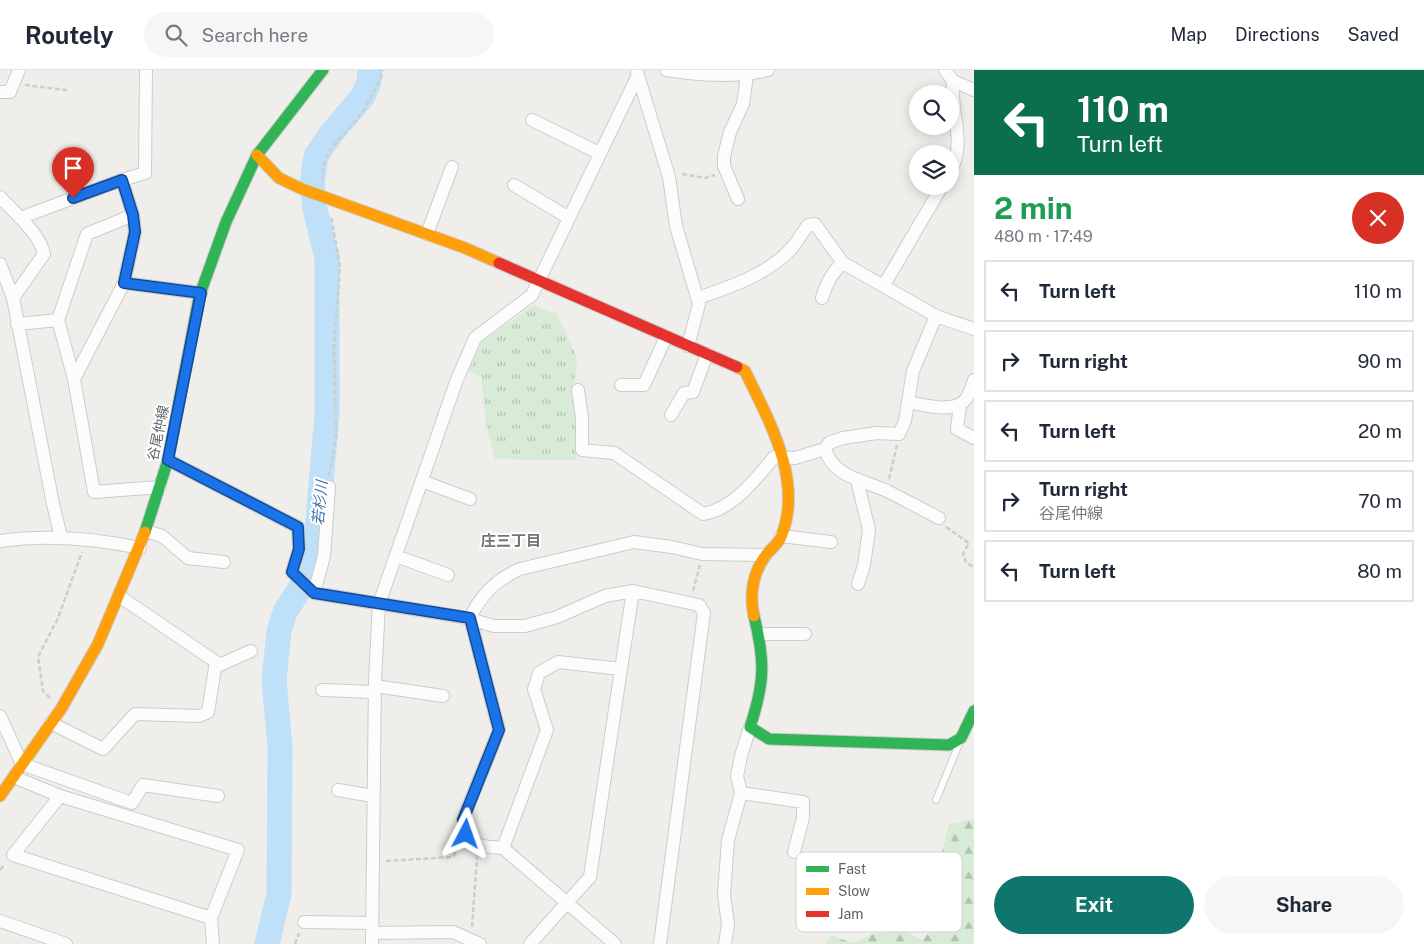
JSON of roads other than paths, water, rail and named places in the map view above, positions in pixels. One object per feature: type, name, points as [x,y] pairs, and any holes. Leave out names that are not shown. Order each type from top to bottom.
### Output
[{"type":"street","points":[[0,92],[10,92],[19,70]]},
{"type":"street","points":[[20,218],[145,173],[146,70]]},
{"type":"street","name":"谷尾仲線","points":[[0,796],[61,709],[98,644],[140,548],[160,487],[168,460],[201,293],[226,222],[257,154],[323,70]]},
{"type":"street","points":[[666,70],[747,75],[768,70]]},
{"type":"street","points":[[945,70],[953,81],[974,90]]},
{"type":"street","points":[[372,933],[375,689],[379,604],[456,382],[475,338],[532,295],[637,73]]},
{"type":"street","points":[[637,73],[668,172],[676,226],[698,298],[699,304],[688,346]]},
{"type":"street","points":[[738,199],[726,171],[724,156],[730,132],[743,104],[747,75]]},
{"type":"street","points":[[953,81],[952,92],[959,148]]},
{"type":"street","points":[[532,120],[599,153]]},
{"type":"street","points":[[257,154],[280,178],[302,189],[465,248],[745,371],[783,457],[789,486],[789,508],[778,544],[766,555],[753,584],[752,610],[759,634],[763,660],[757,704],[737,776],[741,793],[728,840],[724,895],[728,924],[724,944]]},
{"type":"street","points":[[427,234],[452,166]]},
{"type":"street","points":[[74,379],[124,283],[135,232],[133,215],[122,180]]},
{"type":"street","points":[[514,185],[569,218]]},
{"type":"street","points":[[884,285],[937,195]]},
{"type":"street","points":[[0,197],[43,247],[44,254],[13,298]]},
{"type":"street","points":[[133,215],[87,234],[58,320],[74,379],[94,492],[160,487]]},
{"type":"street","points":[[698,298],[753,277],[789,251],[808,225],[815,224],[843,263],[936,316],[974,329]]},
{"type":"street","points":[[822,298],[835,270],[843,263]]},
{"type":"street","points":[[0,264],[13,298],[61,537]]},
{"type":"street","points":[[124,283],[201,293]]},
{"type":"street","points":[[578,390],[582,417],[582,450],[614,453],[703,514],[712,513],[748,488],[774,457],[795,458],[825,449],[829,443],[843,438],[877,433],[899,434],[905,421],[913,371],[936,316]]},
{"type":"street","points":[[17,324],[58,320]]},
{"type":"street","points":[[621,385],[644,385],[666,336]]},
{"type":"street","points":[[671,415],[684,394],[693,392],[707,354]]},
{"type":"street","points":[[908,402],[931,407],[960,405],[967,399],[974,380]]},
{"type":"street","points":[[960,405],[957,429],[974,438]]},
{"type":"street","points":[[825,449],[827,457],[845,475],[886,491],[939,518]]},
{"type":"street","points":[[168,460],[298,527],[299,549],[292,572],[314,593],[470,618],[494,626],[524,626],[557,617],[605,596],[633,591],[700,605],[704,613],[660,944]]},
{"type":"street","points":[[857,480],[869,530],[864,566],[858,584]]},
{"type":"street","points":[[422,481],[470,500]]},
{"type":"street","points":[[314,593],[324,556],[329,487]]},
{"type":"street","points":[[146,531],[162,536],[188,558],[224,562]]},
{"type":"street","points":[[0,541],[32,536],[86,538],[140,548]]},
{"type":"street","points":[[781,536],[830,542]]},
{"type":"street","points":[[615,944],[503,848],[478,846],[470,842],[466,834],[463,820],[499,730],[470,618],[475,606],[494,584],[504,576],[520,569],[634,542],[672,547],[702,554],[766,555]]},
{"type":"street","points":[[396,556],[448,575]]},
{"type":"street","points":[[530,944],[568,904],[590,877],[633,591]]},
{"type":"street","points":[[51,723],[103,749],[135,714],[199,716],[208,712],[216,662],[119,596]]},
{"type":"street","points":[[759,634],[805,634]]},
{"type":"street","points":[[215,667],[251,652]]},
{"type":"street","points":[[503,848],[548,730],[534,689],[539,674],[558,662],[621,669]]},
{"type":"street","points":[[322,690],[375,689],[443,696]]},
{"type":"street","points":[[750,727],[769,739],[949,744],[961,738],[974,711]]},
{"type":"street","points":[[0,716],[22,764],[132,803],[143,785],[218,796]]},
{"type":"street","points":[[14,777],[60,796],[238,850],[211,918],[213,944]]},
{"type":"street","points":[[338,790],[374,796]]},
{"type":"street","points":[[741,793],[804,802],[804,818],[794,852]]},
{"type":"street","points":[[60,796],[13,855],[211,918]]},
{"type":"street","points":[[304,922],[372,933],[453,932],[476,942]]},
{"type":"street","points":[[1,924],[66,944]]},
{"type":"lane","points":[[936,800],[961,738]]},
{"type":"waterway","name":"若杉川","points":[[267,944],[279,894],[280,747],[274,680],[279,632],[285,612],[308,576],[317,531],[327,415],[327,258],[315,209],[312,184],[316,156],[331,134],[363,96],[369,82],[370,70]]},
{"type":"district","name":"庄三丁目","points":[[511,541]]}]
